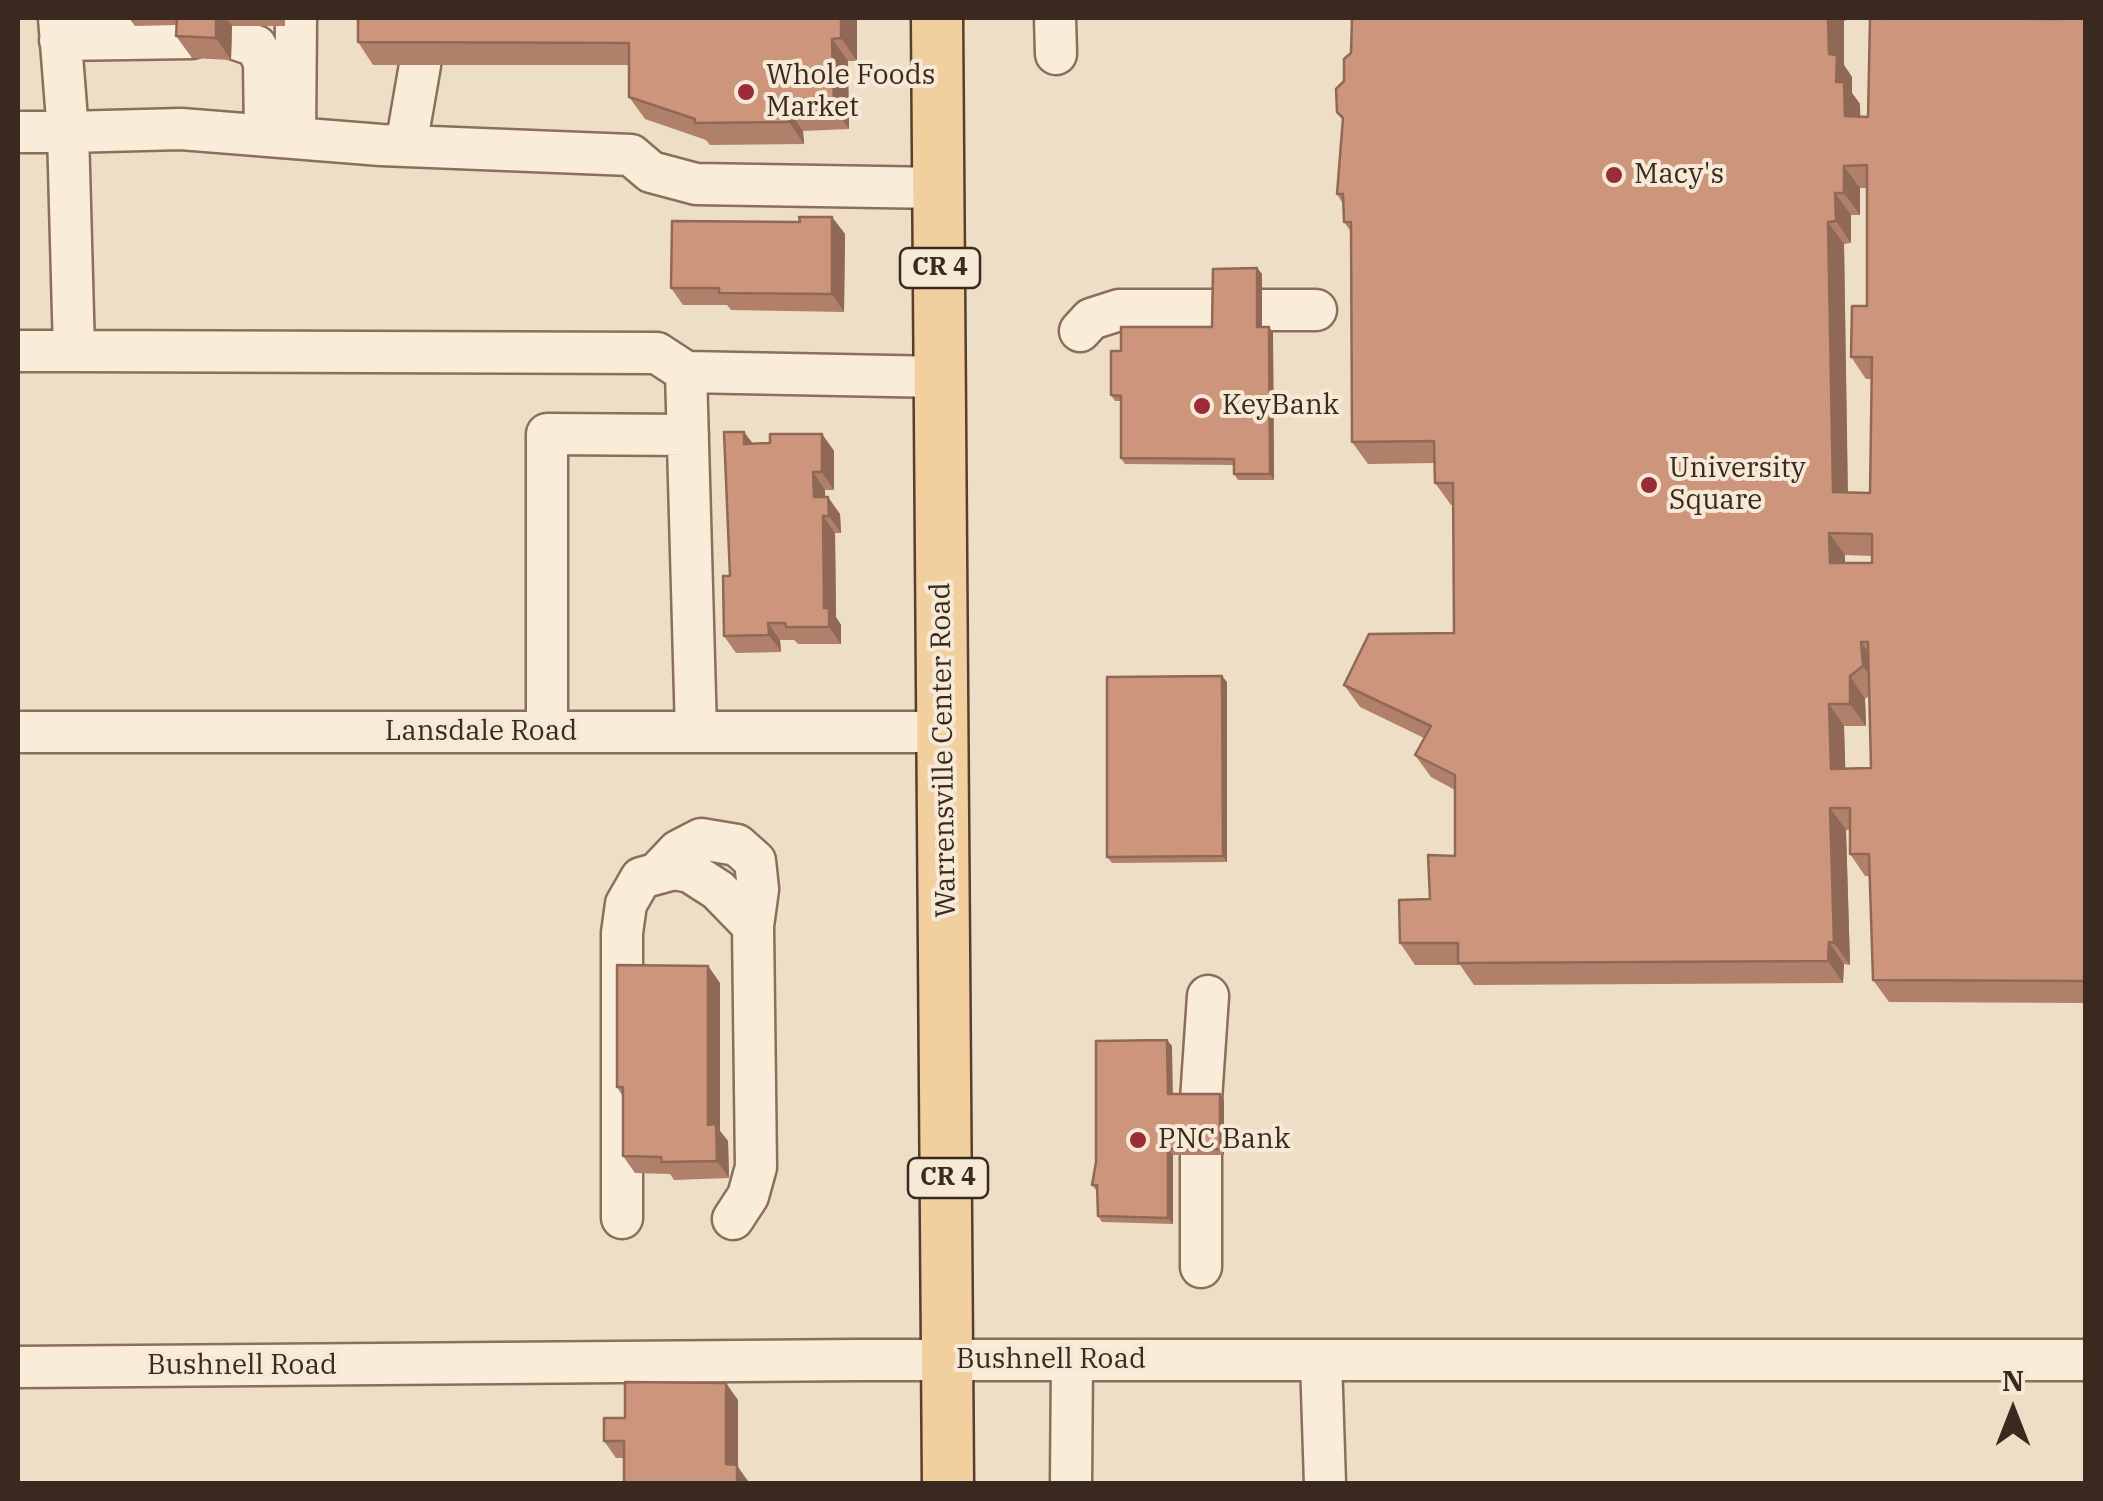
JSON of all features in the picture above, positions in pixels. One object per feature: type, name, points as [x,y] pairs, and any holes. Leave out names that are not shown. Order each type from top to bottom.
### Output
[{"type":"main road","name":"Warrensville Center Road","points":[[937,18],[948,1484]]},
{"type":"street","points":[[280,136],[296,18]]},
{"type":"street","points":[[74,352],[68,132],[59,29],[212,38],[256,46],[264,62],[280,136]]},
{"type":"street","points":[[406,146],[420,64]]},
{"type":"street","points":[[18,132],[181,129],[406,146],[631,154],[651,172],[696,184],[940,188]]},
{"type":"street","points":[[1080,331],[1091,319],[1119,310],[1217,310]]},
{"type":"street","points":[[1262,310],[1316,310]]},
{"type":"street","points":[[18,352],[657,353],[686,372],[941,376]]},
{"type":"street","points":[[686,372],[696,732]]},
{"type":"street","points":[[547,732],[547,434],[688,435]]},
{"type":"street","name":"Lansdale Road","points":[[18,732],[944,732]]},
{"type":"street","points":[[622,1218],[622,933],[632,890],[641,878],[661,869],[690,872],[728,899],[753,926],[756,1167],[748,1196],[733,1219]]},
{"type":"street","points":[[1200,1100],[1208,996]]},
{"type":"street","points":[[1201,1155],[1201,1267]]},
{"type":"street","name":"Bushnell Road","points":[[18,1368],[949,1360],[2086,1360]]},
{"type":"street","points":[[1071,1484],[1072,1360]]},
{"type":"street","points":[[1321,1360],[1326,1484]]},
{"type":"building","points":[[177,18],[216,18],[216,38],[176,36]]},
{"type":"building","name":"Whole Foods Market","points":[[358,18],[841,18],[841,38],[832,39],[834,107],[788,109],[789,122],[695,123],[695,119],[629,97],[629,43],[358,42]]},
{"type":"building","name":"University Square","points":[[1352,18],[1828,18],[1829,54],[1837,55],[1836,82],[1844,82],[1845,116],[1868,117],[1870,18],[2086,18],[2086,981],[1873,980],[1869,854],[1850,854],[1850,808],[1830,808],[1834,943],[1829,942],[1828,961],[1458,963],[1458,943],[1400,943],[1399,900],[1430,899],[1428,855],[1455,856],[1455,775],[1415,755],[1431,726],[1344,685],[1369,634],[1454,633],[1453,483],[1435,483],[1434,441],[1352,442],[1351,222],[1344,222],[1343,194],[1337,194],[1343,118],[1337,112],[1336,89],[1344,81],[1344,59],[1351,53]],"holes":[[[1867,165],[1867,306],[1852,306],[1851,357],[1872,357],[1870,493],[1833,492],[1828,222],[1836,221],[1835,193],[1844,193],[1844,166]],[[1829,533],[1872,534],[1872,563],[1830,563]],[[1861,642],[1868,642],[1871,768],[1831,769],[1829,704],[1850,704],[1850,676],[1863,666]]]},
{"type":"building","points":[[799,217],[832,217],[832,294],[719,293],[719,288],[671,288],[672,221],[800,222]]},
{"type":"building","points":[[1257,268],[1257,327],[1269,327],[1270,474],[1234,474],[1234,459],[1121,458],[1121,396],[1111,395],[1111,351],[1121,351],[1121,327],[1212,327],[1213,269]]},
{"type":"building","points":[[724,432],[744,432],[744,444],[770,443],[770,434],[822,434],[822,472],[813,472],[814,497],[828,497],[829,516],[823,516],[824,608],[829,608],[829,627],[768,623],[769,635],[724,636],[723,576],[730,576]]},
{"type":"building","points":[[1222,676],[1223,856],[1107,857],[1107,677]]},
{"type":"building","points":[[617,965],[708,966],[708,1125],[716,1124],[717,1161],[662,1162],[661,1157],[623,1156],[623,1087],[617,1087]]},
{"type":"building","points":[[1167,1040],[1168,1094],[1220,1094],[1220,1149],[1168,1149],[1168,1218],[1098,1216],[1097,1185],[1092,1185],[1096,1162],[1096,1041]]},
{"type":"building","points":[[625,1382],[726,1383],[726,1464],[737,1465],[737,1484],[624,1484],[624,1441],[604,1441],[604,1418],[625,1418]]},
{"type":"place","name":"Whole Foods Market","points":[[746,92]]},
{"type":"place","name":"Macy's","points":[[1614,175]]},
{"type":"place","name":"KeyBank","points":[[1202,406]]},
{"type":"place","name":"University Square","points":[[1649,485]]},
{"type":"place","name":"PNC Bank","points":[[1138,1140]]}]
